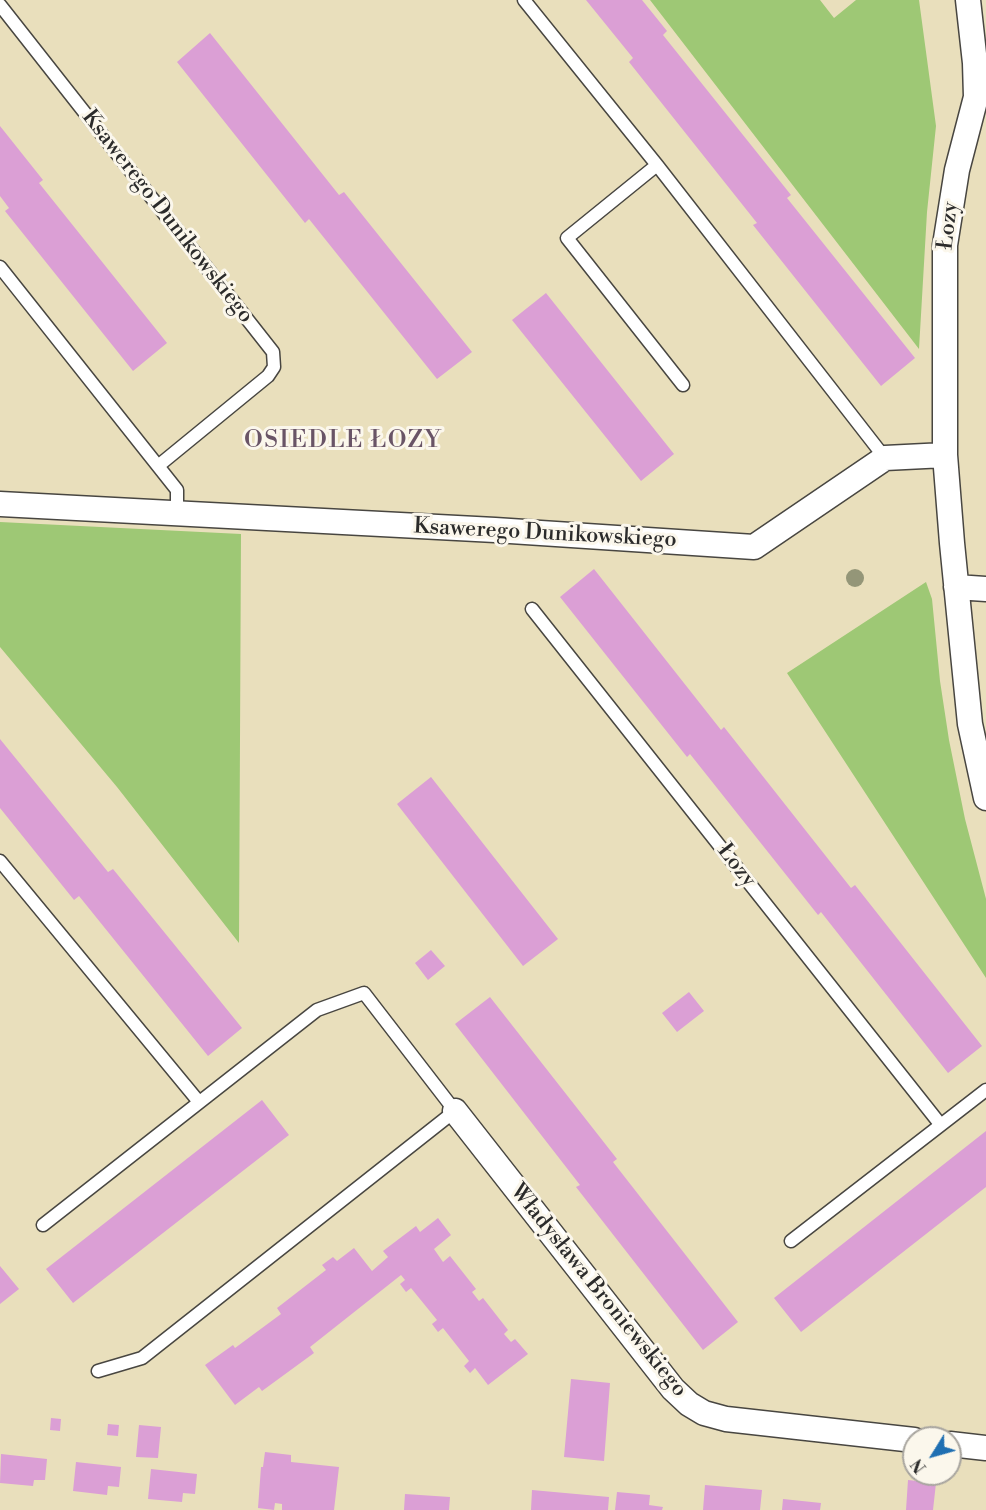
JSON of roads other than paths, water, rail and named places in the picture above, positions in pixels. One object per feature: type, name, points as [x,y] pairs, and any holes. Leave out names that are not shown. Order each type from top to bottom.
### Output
[{"type":"street","name":"Łozy","points":[[968,0],[976,97],[957,170],[945,245],[945,455],[970,724],[986,798]]},
{"type":"street","points":[[885,458],[945,455]]},
{"type":"street","name":"Ksawerego Dunikowskiego","points":[[0,504],[506,531],[754,547],[885,458]]},
{"type":"street","points":[[956,587],[986,589]]},
{"type":"street","name":"Władysława Broniewskiego","points":[[455,1111],[673,1389],[689,1404],[704,1413],[726,1419],[902,1439]]},
{"type":"street","points":[[962,1446],[986,1449]]},
{"type":"lane","points":[[524,0],[657,165],[885,458]]},
{"type":"lane","name":"Ksawerego Dunikowskiego","points":[[3,4],[273,352],[274,367],[268,376],[158,466]]},
{"type":"lane","points":[[657,165],[567,238],[683,385]]},
{"type":"lane","points":[[0,267],[177,490],[177,515]]},
{"type":"lane","name":"Łozy","points":[[532,609],[940,1124]]},
{"type":"lane","points":[[0,861],[199,1102]]},
{"type":"lane","name":"Władysława Broniewskiego","points":[[43,1225],[317,1010],[364,993],[455,1111]]},
{"type":"lane","points":[[791,1241],[986,1090]]},
{"type":"lane","points":[[98,1371],[142,1358],[455,1111]]},
{"type":"district","name":"OSIEDLE ŁOZY","points":[[343,441]]}]
